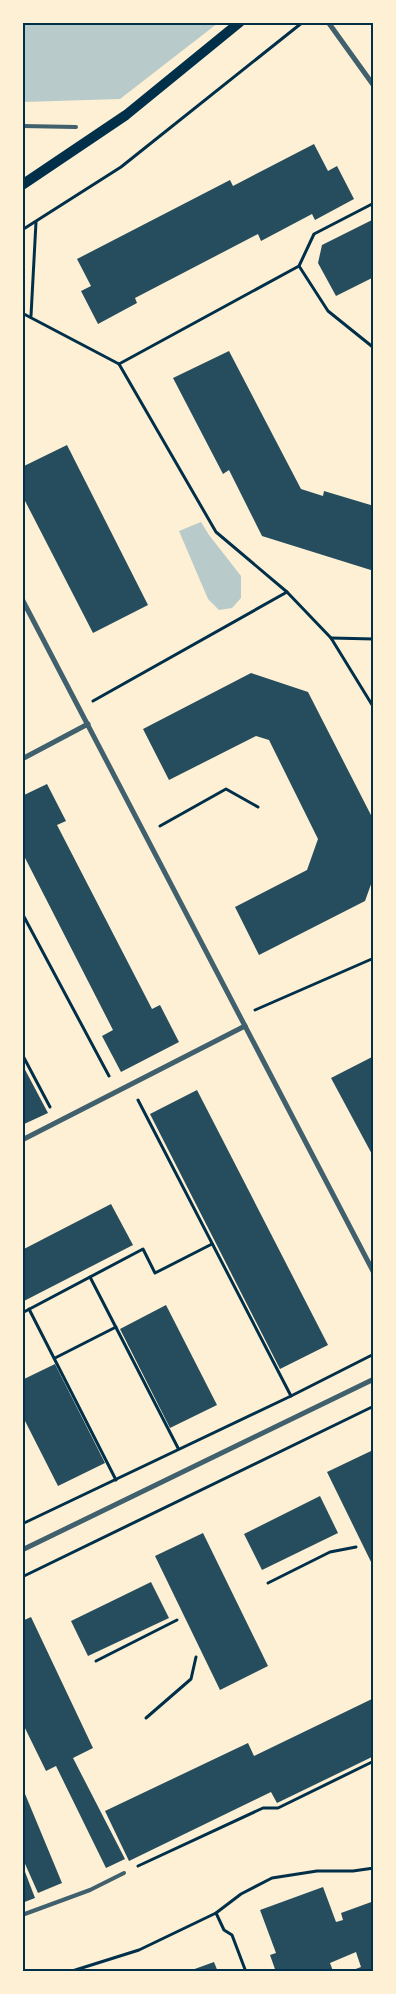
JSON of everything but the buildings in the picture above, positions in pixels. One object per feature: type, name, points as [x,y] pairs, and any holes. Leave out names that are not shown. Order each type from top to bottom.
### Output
[{"type":"main road","points":[[22,185],[126,115],[240,22]]},
{"type":"street","points":[[328,22],[371,79],[374,86]]},
{"type":"street","points":[[22,599],[374,1273]]},
{"type":"street","points":[[22,759],[88,724]]},
{"type":"street","points":[[22,1140],[116,1090],[245,1026]]},
{"type":"street","points":[[22,1550],[374,1379]]},
{"type":"lane","points":[[22,126],[76,127]]},
{"type":"lane","points":[[22,1915],[90,1890],[124,1873]]},
{"type":"path","points":[[22,230],[121,167],[303,22]]},
{"type":"path","points":[[119,364],[299,266],[314,234],[374,202]]},
{"type":"path","points":[[31,316],[36,222]]},
{"type":"path","points":[[299,266],[328,311],[374,348]]},
{"type":"path","points":[[22,313],[31,316],[119,364],[216,532],[287,592],[331,638],[374,708]]},
{"type":"path","points":[[80,709],[287,592]]},
{"type":"path","points":[[331,638],[374,640]]},
{"type":"path","points":[[146,836],[192,807],[226,789],[258,807]]},
{"type":"path","points":[[22,913],[116,1090]]},
{"type":"path","points":[[240,1017],[374,958]]},
{"type":"path","points":[[22,1054],[57,1122]]},
{"type":"path","points":[[130,1084],[300,1414]]},
{"type":"path","points":[[22,1313],[143,1249],[155,1273],[212,1244]]},
{"type":"path","points":[[90,1277],[178,1448]]},
{"type":"path","points":[[30,1309],[116,1479],[119,1502]]},
{"type":"path","points":[[56,1358],[116,1327]]},
{"type":"path","points":[[22,1524],[178,1448],[291,1396],[374,1354]]},
{"type":"path","points":[[22,1577],[374,1406]]},
{"type":"path","points":[[268,1582],[330,1552],[356,1547]]},
{"type":"path","points":[[96,1661],[177,1620]]},
{"type":"path","points":[[146,1718],[191,1679],[196,1657]]},
{"type":"path","points":[[124,1873],[263,1808],[278,1808],[374,1761]]},
{"type":"path","points":[[69,1972],[139,1950],[216,1913],[241,1894],[272,1878],[317,1870],[353,1871],[374,1868]]},
{"type":"path","points":[[216,1913],[224,1930],[232,1935],[246,1972]]},
{"type":"shaded area","points":[[22,23],[218,23],[120,99],[23,102]]},
{"type":"shaded area","points":[[201,522],[241,576],[241,598],[232,608],[219,610],[208,599],[179,531]]}]
